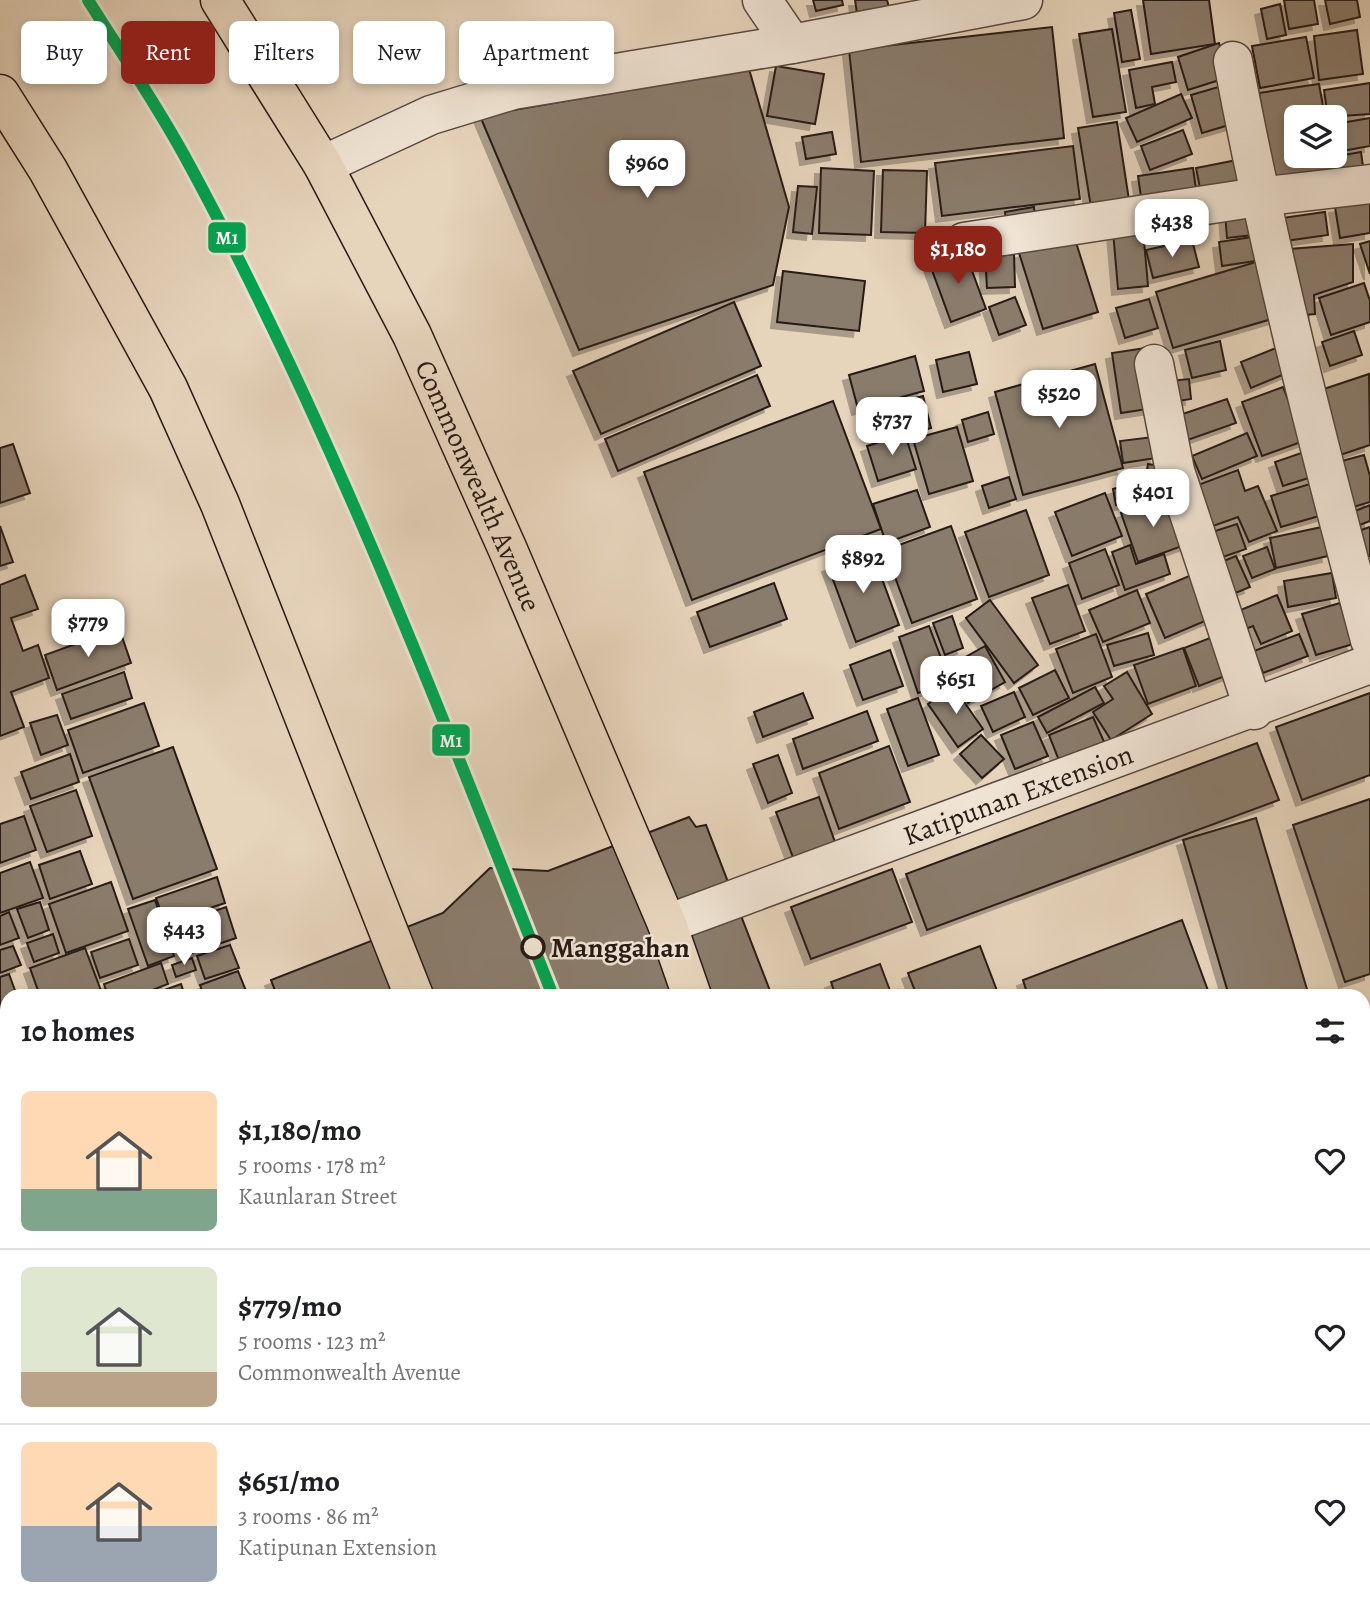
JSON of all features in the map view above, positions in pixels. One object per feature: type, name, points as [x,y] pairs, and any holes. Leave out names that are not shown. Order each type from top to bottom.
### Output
[{"type":"main road","name":"Commonwealth Avenue","points":[[220,0],[323,165],[412,335],[508,550],[667,924],[690,989]]},
{"type":"main road","points":[[0,94],[55,181],[168,388],[230,529],[411,989]]},
{"type":"street","points":[[762,0],[792,44]]},
{"type":"street","points":[[323,165],[431,115],[513,90],[792,44],[1023,0]]},
{"type":"street","points":[[1233,61],[1258,197],[1298,372],[1370,640]]},
{"type":"street","points":[[964,242],[1258,197],[1370,184]]},
{"type":"street","points":[[1154,364],[1175,471],[1254,710]]},
{"type":"street","name":"Katipunan Extension","points":[[667,924],[1254,710],[1370,664]]},
{"type":"building","points":[[813,0],[842,0],[843,5],[816,11]]},
{"type":"building","points":[[855,0],[887,0],[889,8],[857,13]]},
{"type":"building","points":[[1143,0],[1209,0],[1215,44],[1151,54]]},
{"type":"building","points":[[1284,0],[1314,0],[1318,24],[1289,29]]},
{"type":"building","points":[[1325,0],[1357,0],[1360,17],[1330,24]]},
{"type":"building","points":[[1280,4],[1286,35],[1267,39],[1261,9]]},
{"type":"building","points":[[1131,10],[1140,59],[1122,62],[1114,13]]},
{"type":"building","points":[[1052,27],[1064,138],[861,162],[849,50]]},
{"type":"building","points":[[1112,29],[1126,112],[1093,117],[1079,34]]},
{"type":"building","points":[[1357,30],[1363,74],[1319,80],[1314,36]]},
{"type":"building","points":[[1306,37],[1314,78],[1260,88],[1252,46]]},
{"type":"building","points":[[1219,43],[1229,77],[1188,90],[1178,57]]},
{"type":"building","points":[[1172,62],[1176,82],[1152,87],[1155,104],[1136,108],[1129,70]]},
{"type":"building","points":[[776,66],[824,74],[815,124],[767,116]]},
{"type":"building","points":[[749,69],[789,207],[773,285],[579,350],[480,116]]},
{"type":"building","points":[[1370,83],[1370,114],[1347,116],[1347,105],[1326,105],[1324,90]]},
{"type":"building","points":[[1319,84],[1323,105],[1284,105],[1284,168],[1334,168],[1335,175],[1275,185],[1259,93]]},
{"type":"building","points":[[1225,85],[1236,123],[1202,133],[1191,95]]},
{"type":"building","points":[[1181,94],[1192,118],[1137,142],[1126,118]]},
{"type":"building","points":[[1370,118],[1370,146],[1347,150],[1347,122]]},
{"type":"building","points":[[1117,122],[1129,200],[1091,207],[1078,128]]},
{"type":"building","points":[[1183,130],[1192,154],[1150,170],[1141,146]]},
{"type":"building","points":[[832,132],[836,154],[806,159],[802,137]]},
{"type":"building","points":[[1073,146],[1080,199],[942,216],[935,163]]},
{"type":"building","points":[[1361,152],[1365,181],[1342,184],[1340,168],[1347,168],[1347,154]]},
{"type":"building","points":[[1237,160],[1243,189],[1202,198],[1196,168]]},
{"type":"building","points":[[821,168],[874,171],[871,235],[819,233]]},
{"type":"building","points":[[1193,168],[1198,203],[1143,211],[1138,176]]},
{"type":"building","points":[[883,170],[927,171],[925,233],[881,232]]},
{"type":"building","points":[[798,186],[817,187],[812,234],[793,232]]},
{"type":"building","points":[[1370,201],[1370,233],[1340,238],[1335,207]]},
{"type":"building","points":[[1034,207],[1036,226],[1007,230],[1005,212]]},
{"type":"building","points":[[1259,209],[1262,234],[1227,238],[1225,213]]},
{"type":"building","points":[[1325,212],[1328,235],[1285,241],[1282,218]]},
{"type":"building","points":[[1143,229],[1148,286],[1118,289],[1113,231]]},
{"type":"building","points":[[1074,236],[1098,312],[1043,329],[1019,253]]},
{"type":"building","points":[[1259,236],[1262,260],[1222,266],[1219,242]]},
{"type":"building","points":[[1192,240],[1199,267],[1153,278],[1146,250]]},
{"type":"building","points":[[1370,241],[1370,274],[1360,244]]},
{"type":"building","points":[[1353,244],[1353,282],[1314,295],[1315,314],[1293,316],[1289,249]]},
{"type":"building","points":[[964,249],[986,309],[951,322],[929,262]]},
{"type":"building","points":[[1014,254],[1015,287],[987,288],[985,255]]},
{"type":"building","points":[[1266,259],[1282,316],[1173,348],[1156,292]]},
{"type":"building","points":[[783,271],[865,281],[859,331],[777,322]]},
{"type":"building","points":[[1364,283],[1370,301],[1370,322],[1331,335],[1319,298]]},
{"type":"building","points":[[1015,297],[1026,325],[999,335],[989,307]]},
{"type":"building","points":[[1149,299],[1158,328],[1125,338],[1116,308]]},
{"type":"building","points":[[734,302],[761,366],[601,434],[573,371]]},
{"type":"building","points":[[1354,331],[1362,355],[1330,366],[1322,342]]},
{"type":"building","points":[[1220,341],[1226,370],[1192,378],[1185,350]]},
{"type":"building","points":[[1146,348],[1154,408],[1121,413],[1112,353]]},
{"type":"building","points":[[1276,348],[1287,373],[1251,388],[1241,362]]},
{"type":"building","points":[[969,352],[977,384],[943,392],[936,360]]},
{"type":"building","points":[[915,356],[924,391],[858,409],[849,375]]},
{"type":"building","points":[[1095,364],[1123,468],[1023,495],[995,392]]},
{"type":"building","points":[[1369,374],[1370,445],[1334,457],[1312,393]]},
{"type":"building","points":[[757,375],[770,406],[618,471],[605,439]]},
{"type":"building","points":[[1189,379],[1191,399],[1171,402],[1170,381]]},
{"type":"building","points":[[1283,387],[1304,441],[1262,456],[1242,402]]},
{"type":"building","points":[[923,396],[931,428],[908,434],[900,402]]},
{"type":"building","points":[[1227,399],[1236,423],[1182,442],[1174,417]]},
{"type":"building","points":[[833,401],[881,529],[692,600],[644,472]]},
{"type":"building","points":[[895,405],[901,428],[874,436],[867,413]]},
{"type":"building","points":[[988,412],[994,434],[968,442],[962,420]]},
{"type":"building","points":[[957,427],[973,481],[929,494],[913,439]]},
{"type":"building","points":[[1247,433],[1257,456],[1202,479],[1192,456]]},
{"type":"building","points":[[905,434],[916,469],[878,481],[867,446]]},
{"type":"building","points":[[1153,437],[1156,458],[1123,463],[1120,441]]},
{"type":"building","points":[[13,444],[30,493],[0,503],[0,448]]},
{"type":"building","points":[[1307,451],[1315,476],[1283,486],[1275,462]]},
{"type":"building","points":[[1364,455],[1370,476],[1370,502],[1340,511],[1327,465]]},
{"type":"building","points":[[1148,464],[1168,467],[1164,498],[1143,495]]},
{"type":"building","points":[[1238,470],[1245,491],[1258,486],[1277,531],[1249,542],[1238,517],[1213,526],[1198,485]]},
{"type":"building","points":[[1009,477],[1016,499],[989,508],[982,486]]},
{"type":"building","points":[[1316,482],[1326,514],[1281,527],[1271,496]]},
{"type":"building","points":[[1135,483],[1139,500],[1116,505],[1113,489]]},
{"type":"building","points":[[917,490],[930,527],[886,543],[873,504]]},
{"type":"building","points":[[1105,493],[1122,536],[1072,556],[1055,512]]},
{"type":"building","points":[[1169,497],[1185,545],[1138,562],[1121,513]]},
{"type":"building","points":[[1370,505],[1370,521],[1349,529],[1345,515]]},
{"type":"building","points":[[1026,510],[1049,575],[989,597],[965,532]]},
{"type":"building","points":[[1237,524],[1246,549],[1220,558],[1212,532]]},
{"type":"building","points":[[0,526],[13,562],[0,566]]},
{"type":"building","points":[[951,526],[977,599],[912,623],[885,550]]},
{"type":"building","points":[[1322,527],[1328,556],[1276,568],[1270,538]]},
{"type":"building","points":[[1370,527],[1370,556],[1360,559],[1352,533]]},
{"type":"building","points":[[1130,545],[1136,564],[1164,554],[1170,574],[1125,590],[1112,552]]},
{"type":"building","points":[[1267,547],[1275,569],[1252,578],[1243,556]]},
{"type":"building","points":[[871,549],[899,625],[856,642],[828,566]]},
{"type":"building","points":[[1105,549],[1119,585],[1082,599],[1069,563]]},
{"type":"building","points":[[1236,556],[1250,587],[1228,596],[1214,565]]},
{"type":"building","points":[[1332,573],[1336,598],[1288,607],[1284,581]]},
{"type":"building","points":[[1194,574],[1212,618],[1165,638],[1146,594]]},
{"type":"building","points":[[25,575],[38,609],[11,618],[23,651],[38,645],[49,678],[11,692],[24,727],[0,736],[0,585]]},
{"type":"building","points":[[774,583],[787,619],[710,647],[697,612]]},
{"type":"building","points":[[1068,585],[1085,631],[1050,644],[1032,598]]},
{"type":"building","points":[[1137,590],[1150,623],[1103,642],[1089,610]]},
{"type":"building","points":[[1277,595],[1292,631],[1261,644],[1253,626],[1233,634],[1226,616]]},
{"type":"building","points":[[990,600],[1038,665],[1014,683],[966,618]]},
{"type":"building","points":[[1340,603],[1353,644],[1316,655],[1302,614]]},
{"type":"building","points":[[952,616],[963,648],[945,655],[933,623]]},
{"type":"building","points":[[929,626],[950,682],[918,693],[899,637]]},
{"type":"building","points":[[119,628],[131,663],[57,690],[45,655]]},
{"type":"building","points":[[1148,633],[1154,655],[1114,666],[1107,645]]},
{"type":"building","points":[[1223,633],[1238,671],[1199,686],[1184,648]]},
{"type":"building","points":[[1096,634],[1112,677],[1073,693],[1056,649]]},
{"type":"building","points":[[1299,634],[1308,656],[1263,673],[1254,651]]},
{"type":"building","points":[[985,646],[1005,682],[968,703],[948,667]]},
{"type":"building","points":[[1183,648],[1196,686],[1148,704],[1134,665]]},
{"type":"building","points":[[890,650],[903,686],[863,700],[850,665]]},
{"type":"building","points":[[1055,670],[1069,698],[1033,715],[1019,688]]},
{"type":"building","points":[[124,672],[132,698],[71,719],[62,694]]},
{"type":"building","points":[[1127,672],[1152,714],[1111,740],[1093,712],[1113,699],[1104,686]]},
{"type":"building","points":[[953,686],[983,729],[958,747],[928,704]]},
{"type":"building","points":[[1095,687],[1104,703],[1047,733],[1038,717]]},
{"type":"building","points":[[1014,692],[1025,717],[993,732],[981,706]]},
{"type":"building","points":[[803,693],[813,718],[763,737],[754,712]]},
{"type":"building","points":[[1370,693],[1370,775],[1302,800],[1276,727]]},
{"type":"building","points":[[918,698],[939,755],[908,766],[887,709]]},
{"type":"building","points":[[144,703],[159,746],[83,773],[68,730]]},
{"type":"building","points":[[867,711],[878,741],[803,769],[793,739]]},
{"type":"building","points":[[57,715],[68,745],[41,755],[30,723]]},
{"type":"building","points":[[1093,717],[1105,744],[1060,763],[1049,735]]},
{"type":"building","points":[[1033,722],[1048,756],[1015,769],[1001,735]]},
{"type":"building","points":[[981,735],[1004,759],[982,778],[960,754]]},
{"type":"building","points":[[1257,743],[1279,800],[927,930],[906,874]]},
{"type":"building","points":[[889,746],[910,802],[839,829],[819,773]]},
{"type":"building","points":[[173,747],[217,869],[133,899],[89,777]]},
{"type":"building","points":[[70,754],[79,782],[31,799],[21,772]]},
{"type":"building","points":[[778,755],[792,793],[768,803],[753,764]]},
{"type":"building","points":[[76,790],[92,836],[47,852],[30,806]]},
{"type":"building","points":[[819,797],[836,845],[794,860],[776,812]]},
{"type":"building","points":[[1370,799],[1370,974],[1345,982],[1293,825]]},
{"type":"building","points":[[24,816],[36,850],[0,863],[0,824]]},
{"type":"building","name":"Manggahan","points":[[689,817],[696,827],[706,825],[769,989],[274,989],[271,980],[443,913],[490,868],[548,871]]},
{"type":"building","points":[[1256,818],[1307,989],[1227,989],[1183,840]]},
{"type":"building","points":[[80,851],[92,884],[50,899],[39,865]]},
{"type":"building","points":[[30,862],[43,898],[0,913],[0,873]]},
{"type":"building","points":[[892,869],[912,922],[811,959],[791,907]]},
{"type":"building","points":[[217,877],[225,903],[165,923],[156,898]]},
{"type":"building","points":[[111,882],[128,931],[66,953],[49,904]]},
{"type":"building","points":[[155,900],[174,956],[148,966],[128,909]]},
{"type":"building","points":[[40,902],[49,930],[28,938],[17,909]]},
{"type":"building","points":[[226,907],[236,938],[183,956],[172,926]]},
{"type":"building","points":[[9,912],[19,938],[0,945],[0,916]]},
{"type":"building","points":[[1182,920],[1207,989],[1026,989],[1023,980]]},
{"type":"building","points":[[53,934],[59,953],[34,962],[27,943]]},
{"type":"building","points":[[129,939],[138,965],[100,978],[91,952]]},
{"type":"building","points":[[230,945],[239,968],[205,979],[197,956]]},
{"type":"building","points":[[13,946],[21,965],[0,973],[0,950]]},
{"type":"building","points":[[980,946],[996,989],[914,989],[908,973]]},
{"type":"building","points":[[85,948],[100,989],[38,989],[30,968]]},
{"type":"building","points":[[192,958],[196,970],[176,977],[172,965]]},
{"type":"building","points":[[161,963],[168,984],[155,989],[106,989],[104,984]]},
{"type":"building","points":[[880,964],[889,989],[834,989],[831,982]]},
{"type":"building","points":[[238,971],[245,989],[201,989],[200,985]]},
{"type":"building","points":[[9,974],[14,989],[0,989],[0,977]]},
{"type":"building","points":[[181,984],[183,989],[167,989]]},
{"type":"transit line","name":"M1","points":[[88,0],[184,155],[288,360],[381,570],[550,989]]},
{"type":"place","name":"Manggahan","points":[[533,947]]}]
